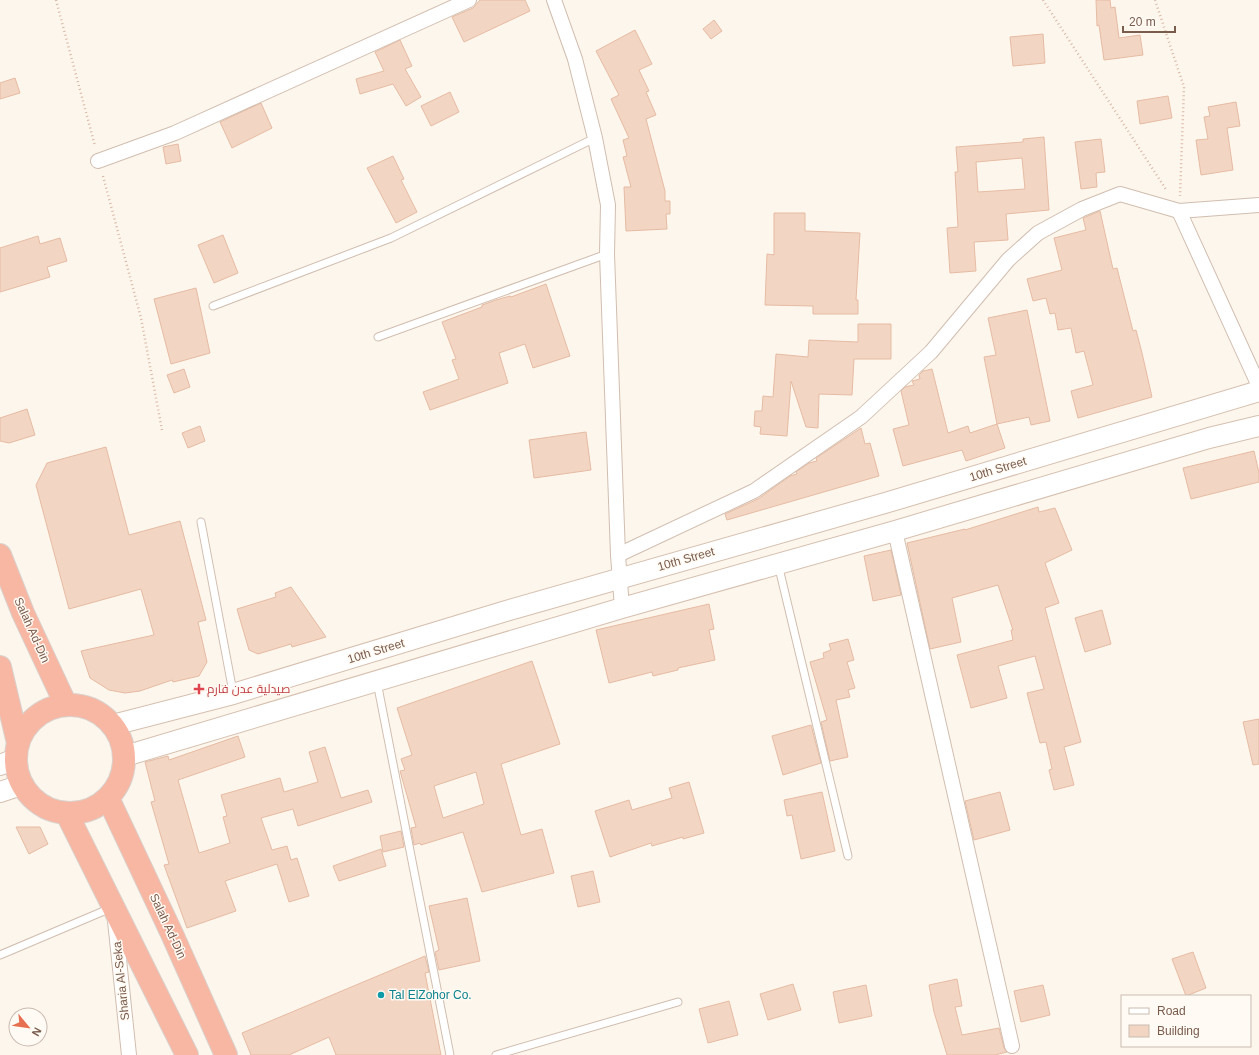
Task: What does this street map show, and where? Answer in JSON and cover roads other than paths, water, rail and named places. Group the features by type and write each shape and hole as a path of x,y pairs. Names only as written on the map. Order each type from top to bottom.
{"highway":[{"name":"Salah Ad-Din","path":"0,556 23,613 66,704"},
{"path":"0,667 11,756 22,785 33,800 49,810 67,814 85,812 102,804 115,791 123,775 125,756 121,740 113,725 100,713 84,706 66,704 49,709 36,717 25,729 11,756"},
{"name":"Salah Ad-Din","path":"108,798 172,934 226,1055"},
{"path":"67,814 187,1055"}],"main road":[{"name":"10th Street","path":"113,725 233,694 619,578 885,503 1259,391"},
{"path":"125,756 376,680 622,608 895,531 1209,438 1259,426"},
{"path":"0,792 22,785"}],"street":[{"path":"98,161 175,133 469,0"},
{"path":"554,0 575,59 595,138 608,205 607,254 618,555 622,608"},
{"path":"618,555 754,491 861,417 931,352 1008,260 1038,233 1082,209 1120,194 1179,211 1259,206"},
{"path":"1179,211 1259,386"},
{"path":"895,531 1012,1046"},
{"name":"Sharia Al-Seka","path":"114,907 129,1055"}],"lane":[{"path":"213,306 391,238 595,138"},
{"path":"378,337 607,254"},
{"path":"201,522 233,694"},
{"path":"778,564 848,856"},
{"path":"376,680 450,1055"},
{"path":"0,955 114,907"},
{"path":"496,1055 678,1002"}],"place":[{"name":"صيدلية عدن فارم","path":"199,689"},
{"name":"Tal ElZohor Co.","path":"381,995"}]}
